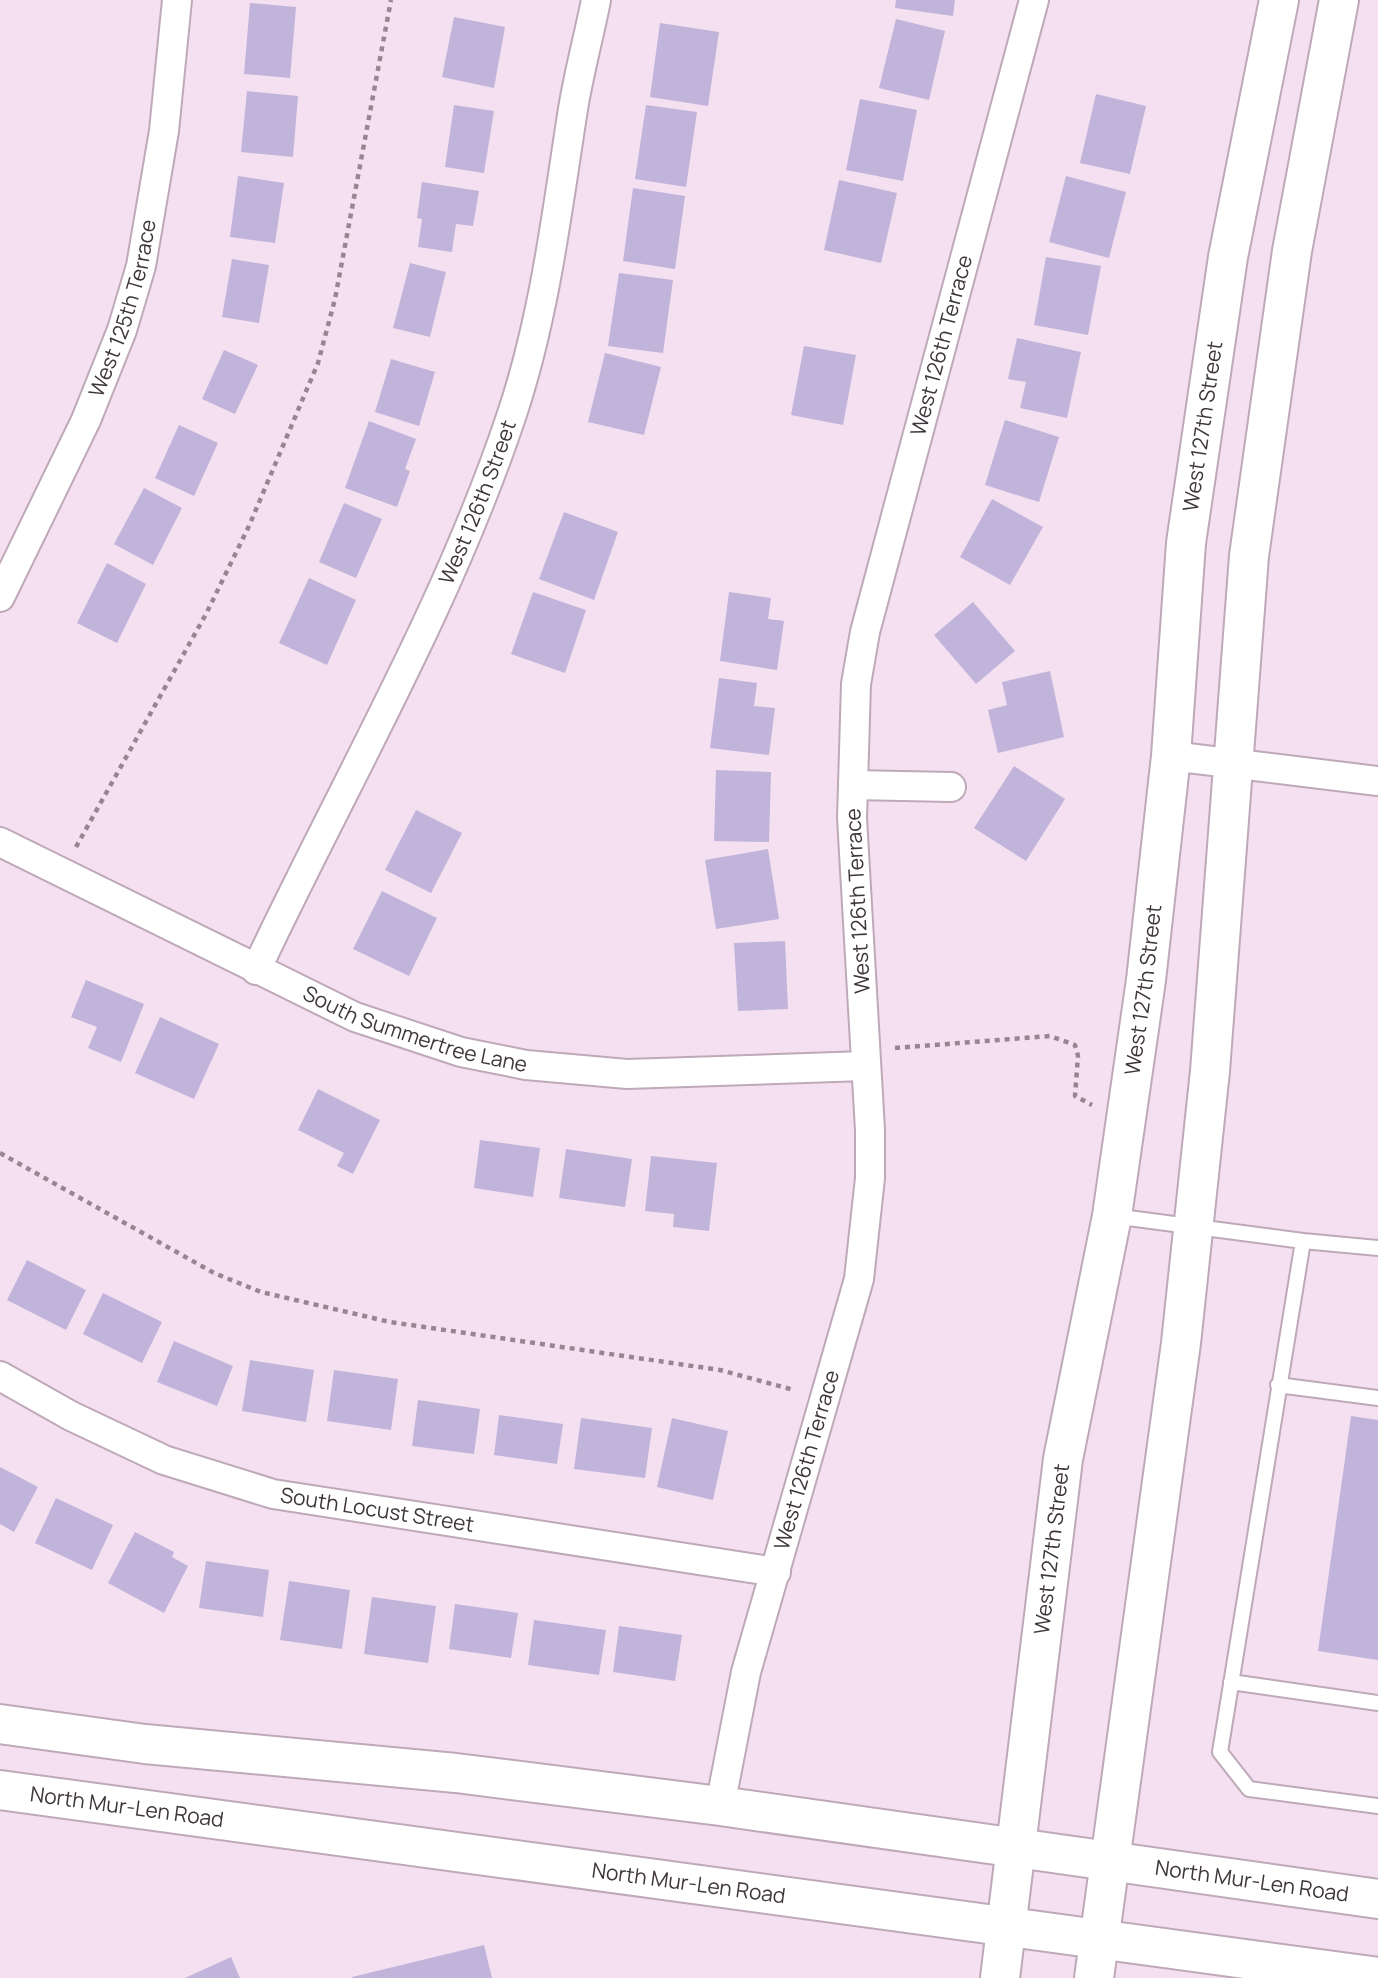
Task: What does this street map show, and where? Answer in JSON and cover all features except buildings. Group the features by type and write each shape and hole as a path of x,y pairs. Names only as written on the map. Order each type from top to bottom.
{"main road":[{"name":"West 127th Street","path":"1000,1978 1063,1459 1112,1216 1146,980 1171,756 1186,543 1228,257 1279,0"},
{"path":"1094,1978 1181,1343 1210,1071 1232,763 1253,528 1292,251 1339,0"},
{"name":"North Mur-Len Road","path":"0,1724 145,1744 456,1773 720,1806 1378,1899"},
{"name":"North Mur-Len Road","path":"0,1790 1378,1977"}],"street":[{"name":"West 125th Terrace","path":"0,597 86,421 122,330 141,267 164,131 177,0"},
{"name":"West 126th Street","path":"256,970 419,645 465,545 513,412 539,311 574,105 596,0"},
{"name":"West 126th Terrace","path":"720,1806 746,1672 859,1279 870,1178 852,818 856,684 876,583 1034,0"},
{"path":"1171,756 1378,781"},
{"path":"853,785 951,787"},
{"name":"South Summertree Lane","path":"0,842 355,1017 461,1052 526,1065 627,1074 865,1066"},
{"name":"South Locust Street","path":"0,1376 71,1416 164,1460 273,1494 776,1572"}],"lane":[{"path":"1112,1216 1378,1248"},
{"path":"1303,1241 1220,1752 1249,1789 1378,1806"},
{"path":"1278,1385 1378,1398"},
{"path":"1231,1682 1378,1703"}],"path":[{"path":"72,854 206,614 249,526 318,363 335,299 391,0"},
{"path":"865,1066 883,1049 1050,1036 1075,1045 1078,1056 1075,1096 1083,1102 1100,1107"},
{"path":"0,1153 214,1273 261,1292 390,1322 720,1370 796,1391"}]}
